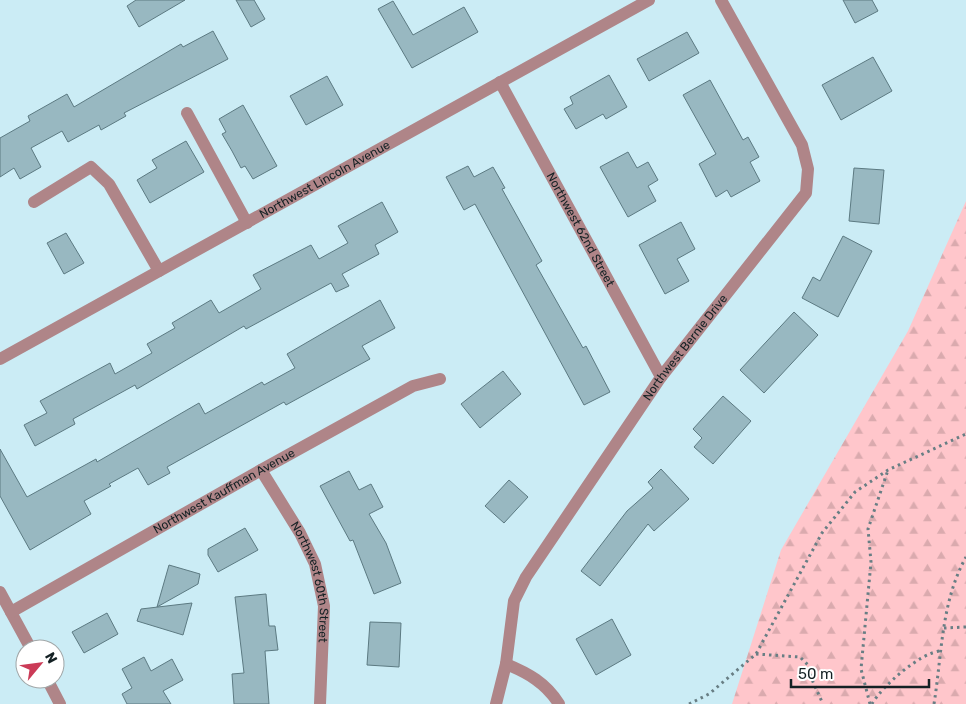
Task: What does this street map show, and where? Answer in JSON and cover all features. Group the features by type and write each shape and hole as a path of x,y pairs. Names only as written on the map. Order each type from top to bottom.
{"street":[{"name":"Northwest Lincoln Avenue","path":"0,359 649,0"},
{"name":"Northwest Bernie Drive","path":"496,704 506,664 514,601 526,577 661,377 806,193 808,169 802,145 721,0"},
{"name":"Northwest 62nd Street","path":"500,82 661,377"},
{"path":"187,113 247,223"},
{"path":"34,202 91,167 110,184 159,271"},
{"name":"Northwest Kauffman Avenue","path":"11,612 413,386 440,379"},
{"name":"Northwest 60th Street","path":"261,470 300,533 315,564 324,606 320,704"},
{"path":"0,592 26,639"},
{"path":"506,664 530,674 551,690 559,704"},
{"path":"52,689 60,704"}],"path":[{"path":"689,704 709,694 756,654 822,533 855,492 888,470 966,434"},
{"path":"871,704 861,669 870,562 868,528 888,470"},
{"path":"934,704 944,628 957,574 966,557"},
{"path":"944,628 966,627"},
{"path":"871,704 878,694 899,675 931,652 940,651"},
{"path":"756,654 800,657 809,666 813,682 823,704"}],"green space":[{"path":"966,201 966,704 732,704 781,550 908,331"}],"building":[{"path":"136,0 185,0 139,27 127,6"},
{"path":"236,0 254,0 265,19 251,27"},
{"path":"843,0 872,0 878,11 855,23"},
{"path":"393,1 413,35 464,7 478,32 412,68 378,9"},
{"path":"213,31 228,59 124,113 126,116 101,130 99,125 68,142 62,131 31,148 41,167 20,179 14,168 0,177 0,138 30,121 28,116 67,94 74,107 181,44 183,47"},
{"path":"687,32 699,53 649,81 637,59"},
{"path":"873,57 892,91 841,120 822,85"},
{"path":"609,75 627,107 606,119 603,114 576,129 564,109 573,104 570,97"},
{"path":"327,76 343,105 306,125 290,96"},
{"path":"710,80 743,140 748,137 759,157 750,162 760,181 731,197 727,190 716,197 699,164 716,154 683,95"},
{"path":"243,105 277,166 253,179 245,166 241,168 222,134 226,132 219,119"},
{"path":"186,141 204,172 150,203 137,180 157,168 152,160"},
{"path":"628,152 637,168 648,162 658,180 648,186 656,201 628,217 600,167"},
{"path":"468,166 474,177 493,167 505,188 502,189 542,261 536,265 583,348 586,346 610,392 584,405 475,204 464,210 446,177"},
{"path":"854,168 884,170 879,224 849,221"},
{"path":"382,202 398,232 375,245 379,254 342,274 349,286 336,292 331,283 246,329 244,326 137,389 135,385 73,419 75,424 35,446 24,425 47,413 40,401 110,363 115,374 152,353 147,344 175,328 172,323 211,300 219,313 261,289 253,275 311,245 319,259 348,243 338,226"},
{"path":"681,222 695,249 677,259 689,281 665,294 639,245"},
{"path":"66,233 84,263 64,274 47,243"},
{"path":"843,236 872,251 838,317 802,298 813,277 820,281"},
{"path":"380,300 395,328 362,346 370,359 286,405 284,402 167,467 170,473 148,485 138,468 109,484 111,486 84,501 91,514 30,550 0,496 0,449 27,497 96,459 97,462 199,403 205,414 262,382 264,385 295,368 287,354"},
{"path":"794,312 818,335 764,393 740,370"},
{"path":"503,371 521,394 480,428 461,404"},
{"path":"723,396 751,421 713,464 694,447 702,438 693,429"},
{"path":"661,469 689,499 654,531 648,524 600,586 581,571 627,511 653,488 648,482"},
{"path":"349,471 359,490 371,484 383,507 369,514 386,543 401,583 374,594 353,540 350,541 320,486"},
{"path":"509,480 528,497 504,523 485,506"},
{"path":"245,528 258,550 218,572 208,555 208,549"},
{"path":"169,565 200,574 198,584 157,607"},
{"path":"266,594 269,626 275,626 278,650 265,651 269,704 234,704 232,674 244,673 235,597"},
{"path":"192,603 183,635 137,621 141,609"},
{"path":"107,613 118,634 84,653 72,632"},
{"path":"612,619 631,655 596,675 576,639"},
{"path":"370,622 401,623 399,667 367,665"},
{"path":"144,657 151,671 172,659 183,680 163,691 171,704 127,704 122,694 132,688 122,669"}]}
